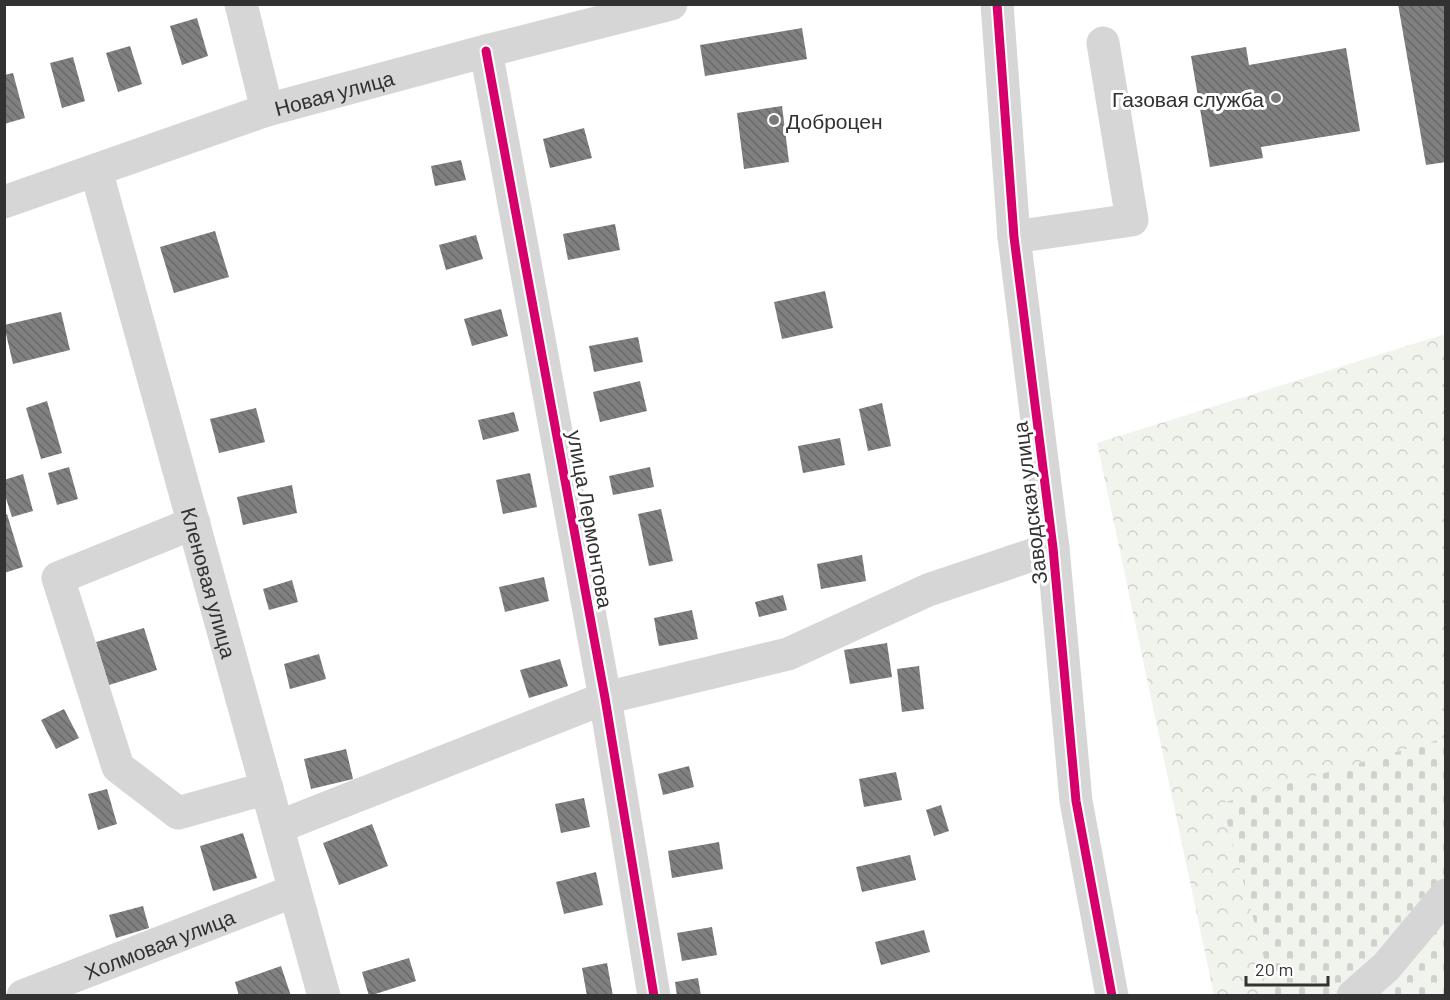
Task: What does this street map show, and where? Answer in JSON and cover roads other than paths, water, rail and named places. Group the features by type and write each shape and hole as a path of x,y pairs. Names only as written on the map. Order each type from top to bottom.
{"street":[{"path":"241,4 267,110"},
{"name":"Новая улица","path":"4,202 267,110 671,4"},
{"name":"Заводская улица","path":"997,4 1014,237 1053,548 1076,801 1113,996"},
{"path":"1014,237 1132,220 1103,43"},
{"name":"улица Лермонтова","path":"486,51 605,698 654,996"},
{"name":"Кленовая улица","path":"96,170 324,996"},
{"path":"194,523 58,578 118,768 178,813 267,788"},
{"path":"278,827 605,698 788,654 928,590 1053,548"},
{"name":"Холмовая улица","path":"23,996 294,891"},
{"path":"1353,996 1386,967 1446,895"}],"place":[{"name":"Газовая служба","path":"1276,98"},
{"name":"Доброцен","path":"774,120"}]}
